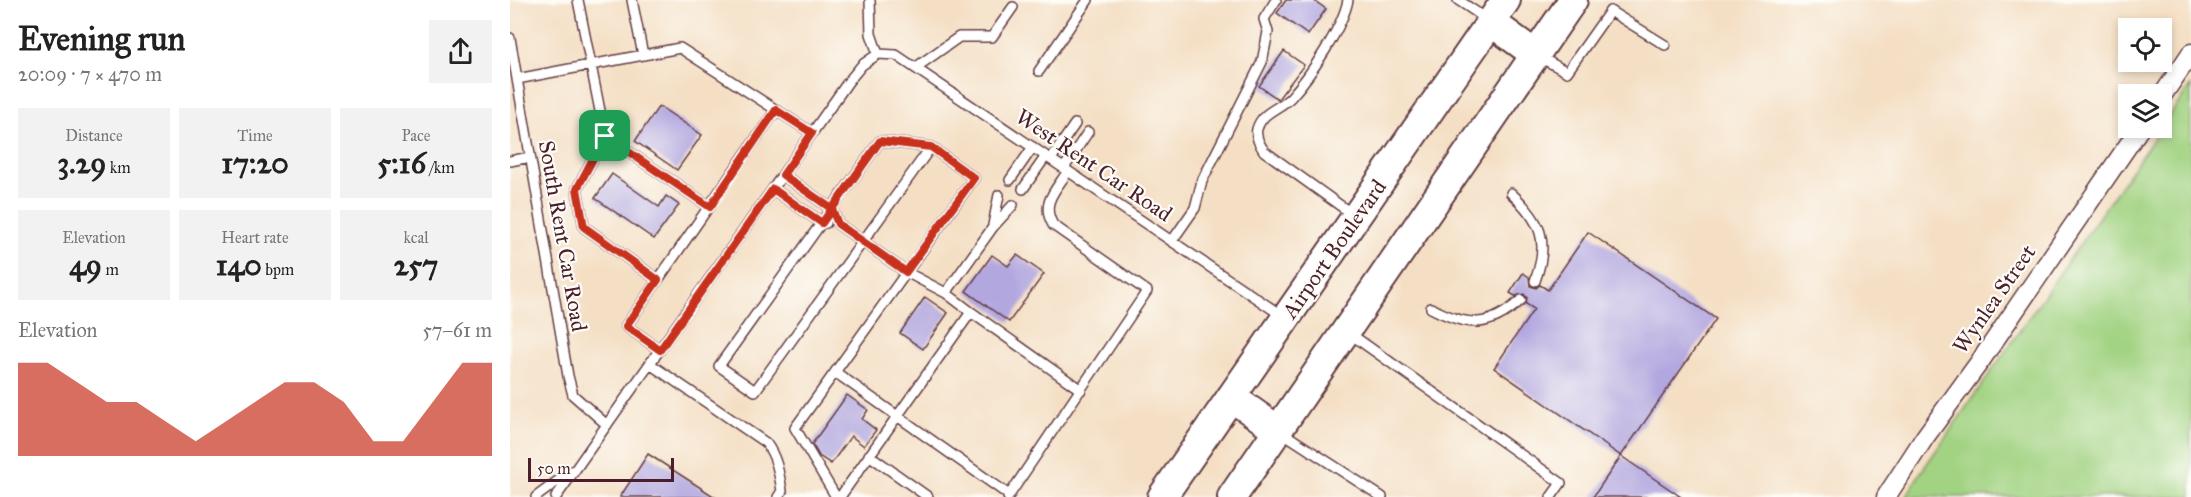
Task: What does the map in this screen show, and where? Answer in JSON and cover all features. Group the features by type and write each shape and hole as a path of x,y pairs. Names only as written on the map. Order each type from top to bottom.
{"main road":[{"path":"1232,497 1573,0"},
{"name":"Airport Boulevard","path":"1162,497 1498,11"},
{"path":"1498,11 1536,55"},
{"path":"1231,397 1278,430"}],"street":[{"path":"2170,84 2191,53"},
{"name":"Wynlea Street","path":"1887,497 1924,437 1982,360 2133,138"}],"lane":[{"path":"578,0 605,136 577,189 584,227 658,280"},
{"path":"632,0 643,55"},
{"path":"556,497 812,133 862,65 878,54 871,34 870,0"},
{"path":"1039,71 1088,0"},
{"path":"1172,241 1195,208 1202,181 1262,62 1268,32 1264,19 1276,0"},
{"path":"1348,0 1346,10 1314,65 1289,99 1269,111 1257,129 1258,142 1264,151 1357,217"},
{"path":"1458,0 1498,11"},
{"path":"915,68 959,37 992,37 1013,7"},
{"path":"1536,55 1567,72 1610,11 1665,45"},
{"name":"South Rent Car Road","path":"510,38 567,376 573,395 607,425"},
{"path":"517,79 680,48 812,133"},
{"name":"West Rent Car Road","path":"878,54 896,55 1286,318"},
{"path":"660,350 626,326 776,110"},
{"path":"1023,189 1075,124"},
{"path":"835,372 1008,496 1147,291 1053,225 1047,215 1046,204 1088,132"},
{"path":"605,136 710,207"},
{"path":"836,497 795,428 974,178 931,147 880,141 719,366 755,391 931,147"},
{"path":"1010,180 1033,147"},
{"path":"510,160 530,157"},
{"path":"783,175 832,209 838,224"},
{"path":"773,189 822,223 838,224 906,272 946,294 1081,390"},
{"path":"1511,193 1533,215 1542,241 1541,264 1534,281"},
{"path":"993,227 999,195"},
{"path":"946,294 993,227 1013,205"},
{"path":"1431,308 1453,319 1471,323 1491,321 1508,312 1521,300"},
{"path":"840,497 971,312"},
{"path":"1345,330 1561,483 1551,497"},
{"path":"650,364 766,443 776,456 782,491 778,497"},
{"path":"1278,430 1382,497"},
{"path":"869,455 928,497"},
{"path":"536,497 578,466"}],"green space":[{"path":"2191,85 2191,497 1906,497 1919,475 2154,138 2172,138 2172,112"}],"building":[{"path":"1286,0 1313,0 1326,9 1308,35 1277,13"},
{"path":"1284,51 1304,65 1278,99 1259,86"},
{"path":"659,106 702,135 677,170 635,141"},
{"path":"612,174 659,207 666,196 679,205 654,239 595,198"},
{"path":"1588,232 1716,319 1621,456 1494,368 1534,309 1526,304 1527,298 1524,294 1515,296 1510,293 1523,273 1529,277 1530,286 1536,288 1540,285 1548,290"},
{"path":"992,255 1008,266 1017,255 1044,274 1009,322 966,291"},
{"path":"925,297 948,313 923,349 900,333"},
{"path":"847,395 868,410 862,419 876,430 864,446 851,436 831,464 819,456 812,444"},
{"path":"648,454 715,497 620,497"},
{"path":"1621,456 1681,497 1593,497"}],"route":[{"path":"605,136 577,189 584,227 658,280 626,326 660,350 773,189 822,223 832,209 880,141 931,147 974,178 906,272 838,224 832,209 783,175 812,133 776,110 710,207 605,136"}]}
